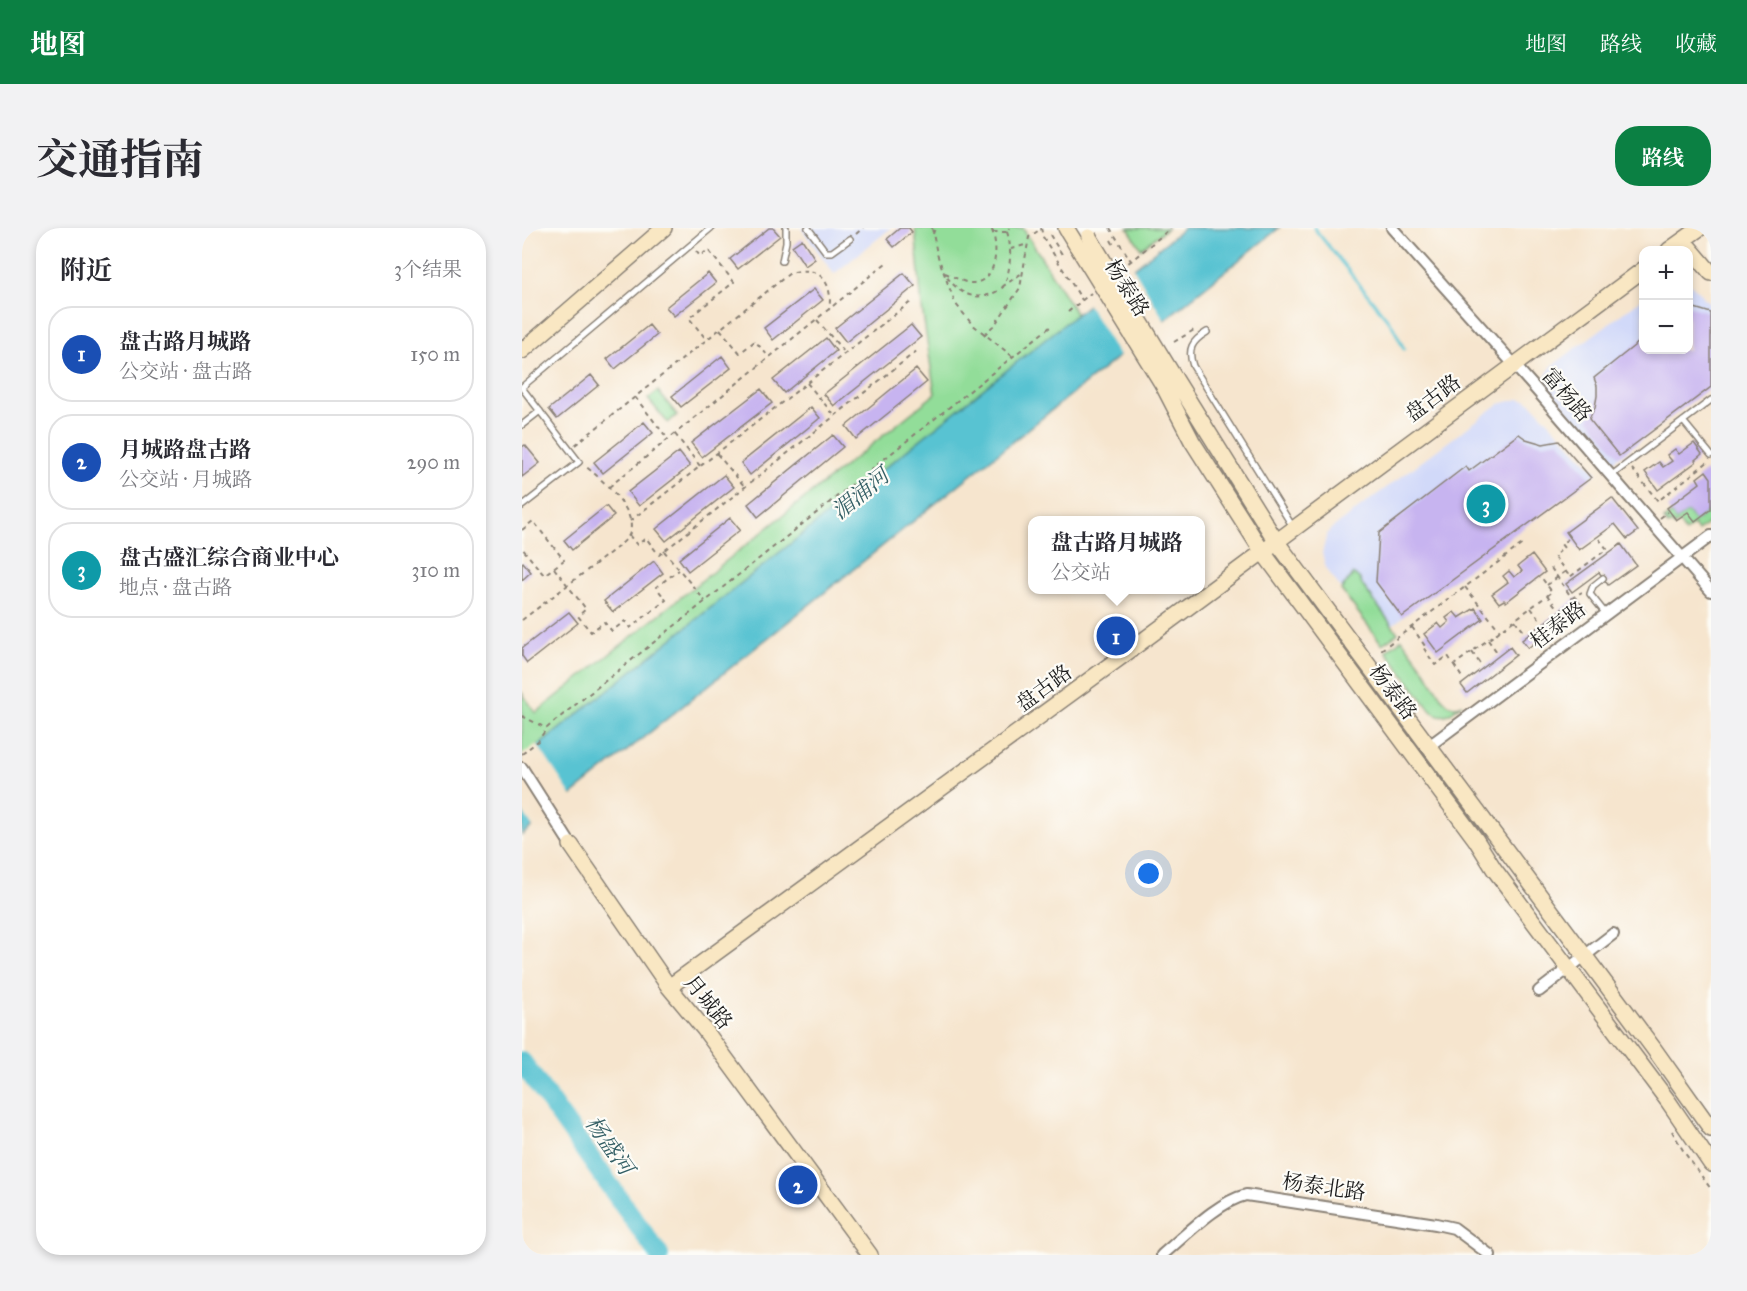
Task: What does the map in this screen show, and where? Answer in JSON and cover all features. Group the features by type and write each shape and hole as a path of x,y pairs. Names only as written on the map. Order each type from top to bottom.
{"main road":[{"path":"522,351 664,228"},
{"name":"杨泰路","path":"1066,228 1083,237 1168,381 1276,541 1430,746 1711,1129"},
{"path":"1675,246 1700,228"},
{"path":"1683,240 1711,273"},
{"name":"盘古路","path":"1205,594 1639,273"},
{"name":"杨泰路","path":"1168,381 1192,441 1262,551 1476,840 1494,869 1668,1101 1711,1164"},
{"name":"盘古路","path":"669,987 1205,594"},
{"name":"月城路","path":"571,845 669,987 704,1029 870,1255"}],"street":[{"name":"富杨路","path":"1392,228 1514,364 1711,591"},
{"name":"桂泰路","path":"1430,746 1711,536"},
{"name":"月城路","path":"522,768 571,845"},
{"path":"1539,991 1613,934"},
{"name":"杨泰北路","path":"1162,1255 1221,1207 1246,1195 1454,1228 1490,1255"}],"lane":[{"path":"522,506 579,462 522,387 711,228"},
{"path":"782,261 786,228"},
{"path":"808,228 826,252 832,252 850,240"},
{"path":"1206,332 1195,339 1190,346 1192,366 1293,528"},
{"path":"1611,475 1711,400"},
{"path":"522,425 540,411"},
{"path":"1683,421 1711,457"},
{"path":"1603,578 1593,586 1590,594 1606,614"}],"path":[{"path":"934,228 933,237 955,303 972,324 1012,356"},
{"path":"1002,287 1009,266 1011,249 1007,228"},
{"path":"1110,228 1131,261 1170,228"},
{"path":"984,335 1012,302 1020,288 1029,237 1041,229 1043,237 1082,300"},
{"path":"945,273 966,282 985,279 994,264 995,245 992,230 1008,232"},
{"path":"1050,235 1063,256"},
{"name":"杨泰路","path":"1110,240 1116,247"},
{"path":"690,244 700,256 708,250 734,282 689,318 707,340"},
{"path":"1011,249 1028,244"},
{"path":"609,487 886,262"},
{"path":"570,449 790,273 799,270 811,271 822,278 829,285 831,300 829,310"},
{"path":"945,273 955,288 974,297 994,293 1022,272"},
{"path":"630,521 912,301"},
{"path":"817,320 845,353"},
{"path":"522,754 538,741 547,728 1050,327"},
{"path":"720,329 740,353 755,341 770,358"},
{"path":"1174,342 1194,330"},
{"path":"629,535 637,544 646,538 659,555 918,350"},
{"path":"807,383 834,416"},
{"path":"635,397 668,439"},
{"path":"675,434 700,466"},
{"path":"717,454 745,487"},
{"path":"1627,463 1658,501 1711,457"},
{"path":"522,621 619,546 629,535 630,521 624,506 609,487 579,462"},
{"path":"1659,518 1668,512"},
{"path":"522,548 544,575 564,560 533,521 523,528"},
{"path":"1568,539 1561,544 1564,548 1554,556 1570,577 1607,549 1599,539"},
{"path":"1381,650 1525,542"},
{"path":"664,551 705,602"},
{"path":"554,568 586,609 578,616 591,632 604,622 612,631 625,621 630,628 666,600 656,587 679,570"},
{"path":"1551,568 1572,598 1574,596"},
{"path":"1547,585 1566,571"},
{"path":"1454,665 1552,592 1541,577"},
{"path":"1465,587 1500,631"},
{"path":"1548,595 1557,608"},
{"path":"1531,608 1541,621"},
{"path":"1515,620 1525,633"},
{"path":"1412,627 1435,665 1448,656 1463,679"},
{"path":"1488,640 1497,652"},
{"path":"1472,652 1481,664"},
{"path":"522,716 547,728"}],"shaded area":[{"path":"801,228 891,228 834,274"},
{"path":"1693,286 1711,305 1711,387 1610,464 1547,391 1543,381 1552,366 1639,301 1639,354 1693,354"},
{"path":"1518,399 1527,400 1532,404 1597,473 1376,637 1326,568 1322,553 1327,534 1499,404"}],"green space":[{"path":"915,228 1023,228 1077,315 522,759 522,693 536,713 935,394 922,308"},
{"path":"1128,228 1167,228 1141,249"},
{"path":"658,391 677,415 668,423 648,399"},
{"path":"1711,509 1711,521 1698,531 1694,525 1685,532 1679,523 1674,526 1672,523 1668,525 1664,520 1671,514 1676,520 1688,512 1695,521"},
{"path":"1353,574 1359,578 1398,633 1382,644 1341,590"},
{"path":"1402,639 1442,698 1455,707 1462,704 1451,713 1444,716 1431,711 1386,651"}],"water":[{"name":"湄浦河","path":"1184,228 1279,228 522,835 522,759"}],"pier":[{"path":"1132,266 1166,323 1145,340 1111,283"},
{"path":"1108,285 1143,342 1121,359 1087,303"},
{"path":"537,744 573,798 534,829 522,811 522,755"}],"building":[{"path":"769,228 773,228 780,236 738,269 730,259"},
{"path":"900,228 909,228 912,232 894,247 887,239"},
{"path":"802,239 815,259 805,266 792,246"},
{"path":"708,273 716,283 674,316 666,307"},
{"path":"904,273 915,286 846,342 835,328"},
{"path":"814,289 823,300 773,340 764,328"},
{"path":"1693,308 1711,313 1711,387 1619,456 1589,419 1597,396 1594,378 1639,342 1639,354 1693,354"},
{"path":"649,325 657,335 615,369 607,359"},
{"path":"911,325 921,337 834,406 824,394"},
{"path":"826,338 836,351 784,393 773,380"},
{"path":"722,356 731,368 681,407 672,396"},
{"path":"916,369 927,382 856,439 846,426"},
{"path":"591,375 599,385 557,419 549,409"},
{"path":"761,389 772,403 702,457 691,443"},
{"path":"811,407 820,418 750,475 741,463"},
{"path":"644,422 653,433 603,473 594,462"},
{"path":"1519,434 1526,439 1543,444 1559,441 1591,478 1402,617 1376,582 1379,533 1466,466 1469,471"},
{"path":"833,435 843,447 758,517 748,504"},
{"path":"1694,443 1702,454 1695,460 1696,462 1658,490 1645,472 1659,462 1663,467 1672,461 1667,455 1675,449 1679,454"},
{"path":"525,445 540,463 522,477 522,447"},
{"path":"679,452 690,466 639,506 628,492"},
{"path":"1706,471 1711,478 1711,509 1695,521 1688,512 1676,520 1667,508 1700,483 1697,478"},
{"path":"724,475 734,487 666,541 656,529"},
{"path":"1612,498 1638,531 1627,539 1615,524 1579,550 1566,532"},
{"path":"606,506 614,516 572,550 564,540"},
{"path":"730,518 740,530 688,571 679,559"},
{"path":"1621,544 1636,565 1608,585 1599,572 1572,592 1566,584"},
{"path":"1532,555 1545,572 1506,602 1504,600 1499,603 1492,594 1508,582 1503,576 1509,571 1514,577 1522,571 1518,566"},
{"path":"654,561 663,573 613,612 604,601"},
{"path":"522,563 531,572 522,580"},
{"path":"1576,598 1587,612 1581,617 1576,611 1528,648 1522,640"},
{"path":"1475,608 1483,619 1438,653 1424,634 1438,623 1442,628 1449,622 1446,618 1454,612 1459,618"},
{"path":"569,612 578,623 527,663 522,656 522,648"},
{"path":"1510,647 1516,655 1467,693 1461,685"}],"waterway":[{"path":"1314,228 1392,325 1404,349"},
{"name":"杨盛河","path":"522,1062 659,1255"}],"place":[{"name":"盘古盛汇综合商业中心","path":"1486,504"},
{"name":"盘古路月城路","path":"1116,636"},
{"name":"月城路盘古路","path":"798,1185"}]}
